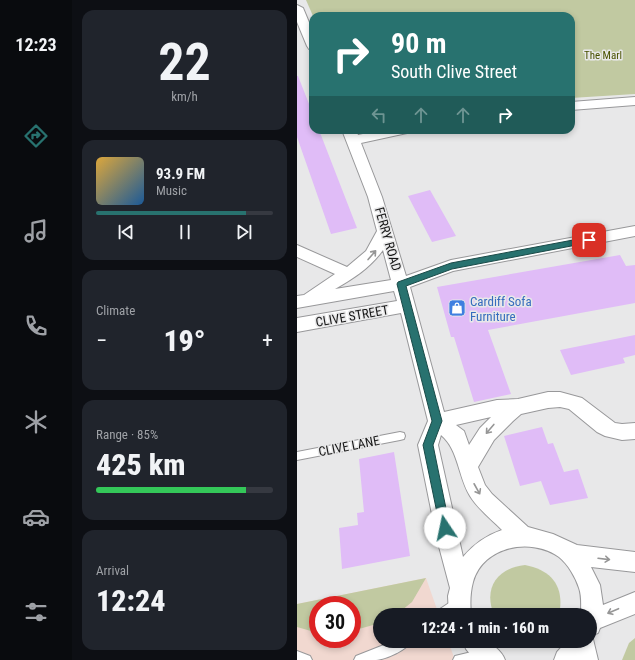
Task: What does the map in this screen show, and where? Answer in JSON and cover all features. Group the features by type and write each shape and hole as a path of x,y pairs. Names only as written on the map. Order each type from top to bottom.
{"street":[{"path":"297,8 309,36"},
{"path":"575,106 635,101"},
{"path":"351,135 361,134"},
{"name":"FERRY ROAD","path":"351,135 375,197 401,284 437,421"},
{"name":"CLIVE STREET","path":"301,301 349,274 370,258 377,250 385,231"},
{"name":"CLIVE STREET","path":"301,301 401,284 451,266 635,231"},
{"path":"297,251 349,274"},
{"name":"CLIVE STREET","path":"297,325 407,306"},
{"path":"437,421 498,408 515,408 555,400 566,400 583,408 601,426 610,430 624,433 635,431"},
{"path":"468,468 486,434 494,424 515,408"},
{"path":"437,421 457,437 477,490 485,500 523,536"},
{"path":"437,421 428,445 460,601"},
{"path":"460,601 468,567 482,550 501,539 523,536 536,537 557,545 572,555 590,586 589,608"},
{"path":"572,555 635,562"},
{"path":"597,631 635,603"},
{"path":"565,660 577,648"}],"lane":[{"name":"CLIVE LANE","path":"297,456 400,436"},
{"path":"450,608 460,601"},
{"path":"360,660 393,648"},
{"path":"459,660 485,652"},
{"path":"297,657 306,660"}],"shaded area":[{"path":"426,578 437,608 373,608 373,648 451,648 455,660 297,660 297,604 309,602 309,648 361,648 361,596 337,596"}],"green space":[{"name":"The Marl","path":"306,0 635,0 635,94 575,98 575,12 311,12"},
{"path":"525,565 534,567 543,571 549,576 558,588 560,596 560,608 492,608 490,596 495,581 507,570"},
{"path":"426,578 412,602 405,608 373,608 373,625 361,628 361,596 337,596"},
{"path":"309,602 309,630 297,627 297,604"},
{"path":"635,638 635,660 622,660 629,643"}],"building":[{"path":"298,76 309,104 309,134 321,134 357,228 331,234 297,137"},
{"path":"430,190 456,236 432,242 408,196"},
{"path":"620,255 626,266 635,265 635,303 488,330 511,394 474,402 454,337 451,337 437,287"},
{"path":"635,335 635,355 623,358 625,363 571,375 560,350"},
{"path":"542,427 548,444 553,443 564,472 578,469 588,498 550,505 541,481 520,486 504,436"},
{"path":"394,452 410,556 342,569 339,528 358,525 357,513 364,512 359,459"}],"place":[{"name":"Cardiff Sofa Furniture","path":"457,308"}],"route":[{"path":"445,528 428,445 437,421 401,284 433,271 451,266 589,240"}]}
